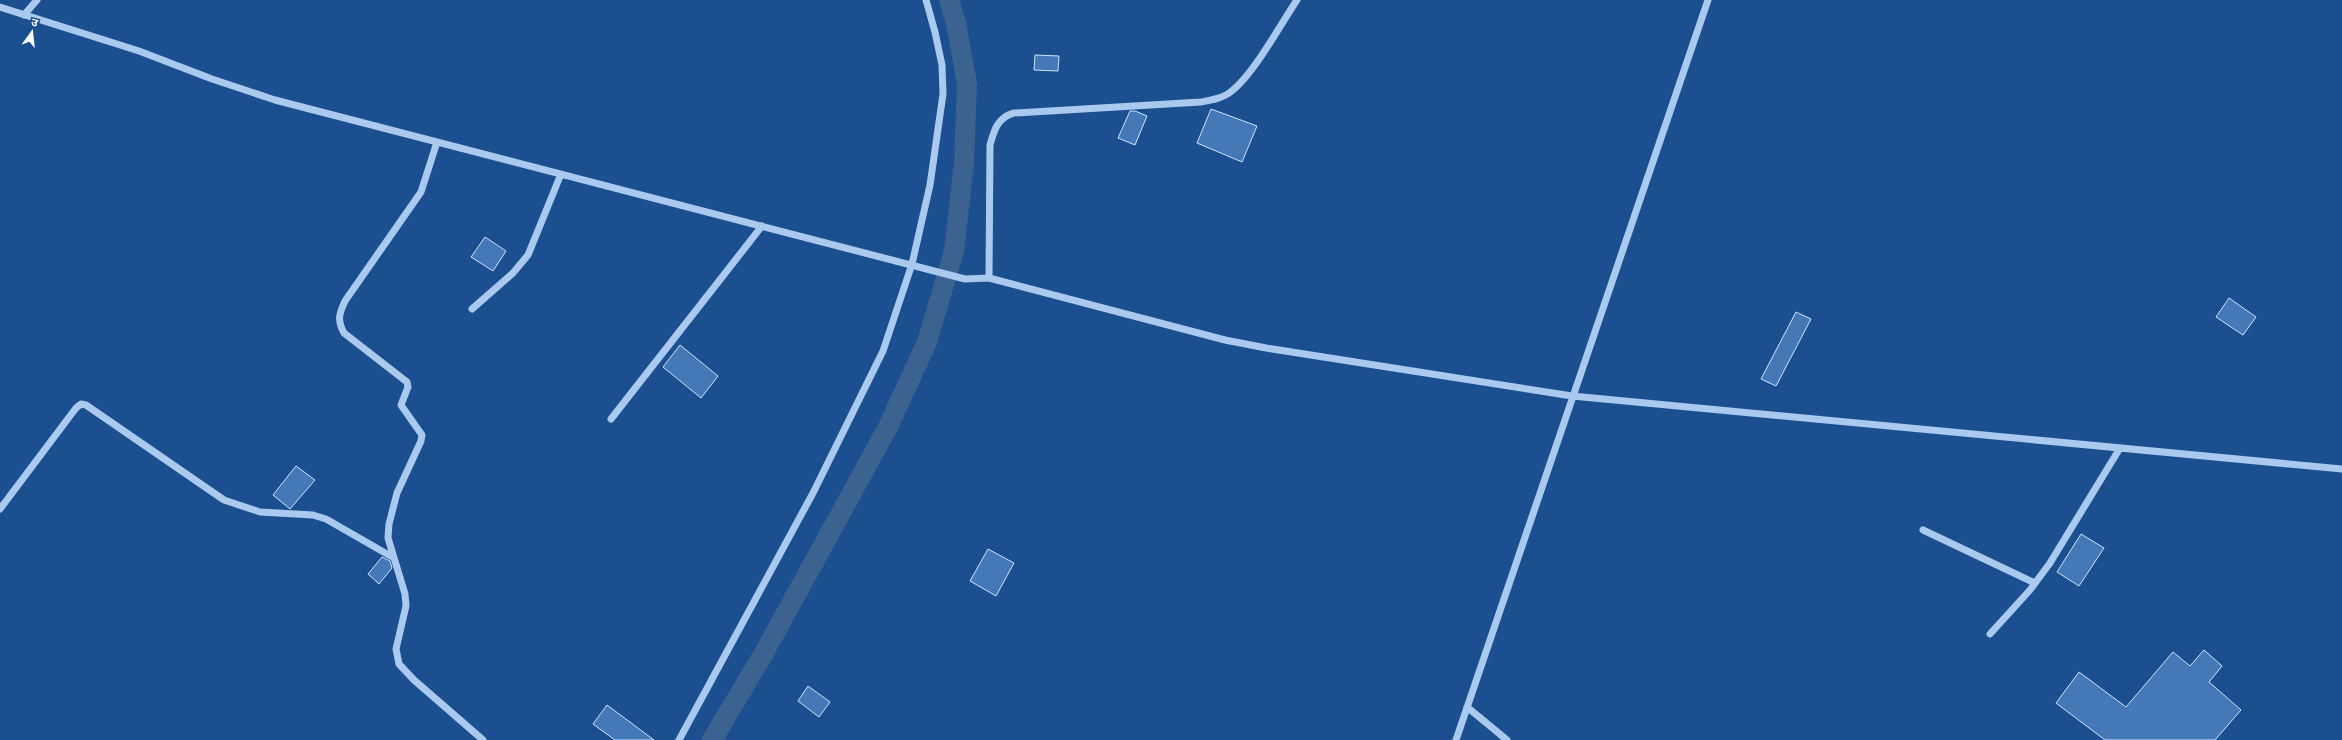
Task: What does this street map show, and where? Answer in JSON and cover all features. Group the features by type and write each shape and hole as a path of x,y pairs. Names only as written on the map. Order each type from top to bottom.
{"street":[{"path":"24,15 37,0"},
{"path":"679,740 813,493 883,351 912,264 930,185 943,94 942,65 936,32 926,0"},
{"path":"988,278 990,145 994,130 1004,116 1014,113 1201,102 1217,99 1232,91 1245,77 1297,0"},
{"path":"1456,740 1708,0"},
{"path":"0,7 139,51 253,93 437,142 912,264 935,272 965,279 988,278 1225,340 1266,348 1572,396 2342,469"},
{"path":"437,142 421,192 346,301 339,314 339,324 344,333 407,382 408,387 401,405 422,435 421,441 397,493 389,524 388,538 405,594 406,606 396,649 399,664 414,680 483,740"},
{"path":"472,309 513,274 528,255 561,174"},
{"path":"611,419 762,226"},
{"path":"0,509 76,408 81,404 86,405 224,500 260,512 313,515 326,520 394,558"},
{"path":"1990,634 2035,583 2068,536 2120,448"},
{"path":"1923,530 2035,583"},
{"path":"1467,707 1507,740"}],"building":[{"path":"1035,55 1059,56 1058,71 1034,70"},
{"path":"1211,109 1257,126 1242,162 1197,143"},
{"path":"1130,111 1135,111 1147,116 1135,145 1118,138"},
{"path":"485,237 506,251 493,271 471,257"},
{"path":"2229,298 2256,317 2243,335 2216,317"},
{"path":"1796,312 1811,319 1776,386 1761,379"},
{"path":"680,345 718,376 701,398 663,367"},
{"path":"296,466 315,480 290,509 273,495"},
{"path":"2081,534 2104,548 2079,586 2057,572"},
{"path":"988,549 1014,563 996,596 970,581"},
{"path":"382,557 390,561 392,568 379,584 368,574"},
{"path":"2204,650 2222,666 2209,682 2241,710 2215,740 2105,740 2056,703 2079,672 2126,707 2173,652 2190,666"},
{"path":"808,686 830,702 819,717 798,701"},
{"path":"607,705 654,740 615,740 593,724"}],"waterway":[{"path":"712,740 764,653 888,427 927,342 954,251 964,163 967,84 956,23 949,0"}]}
